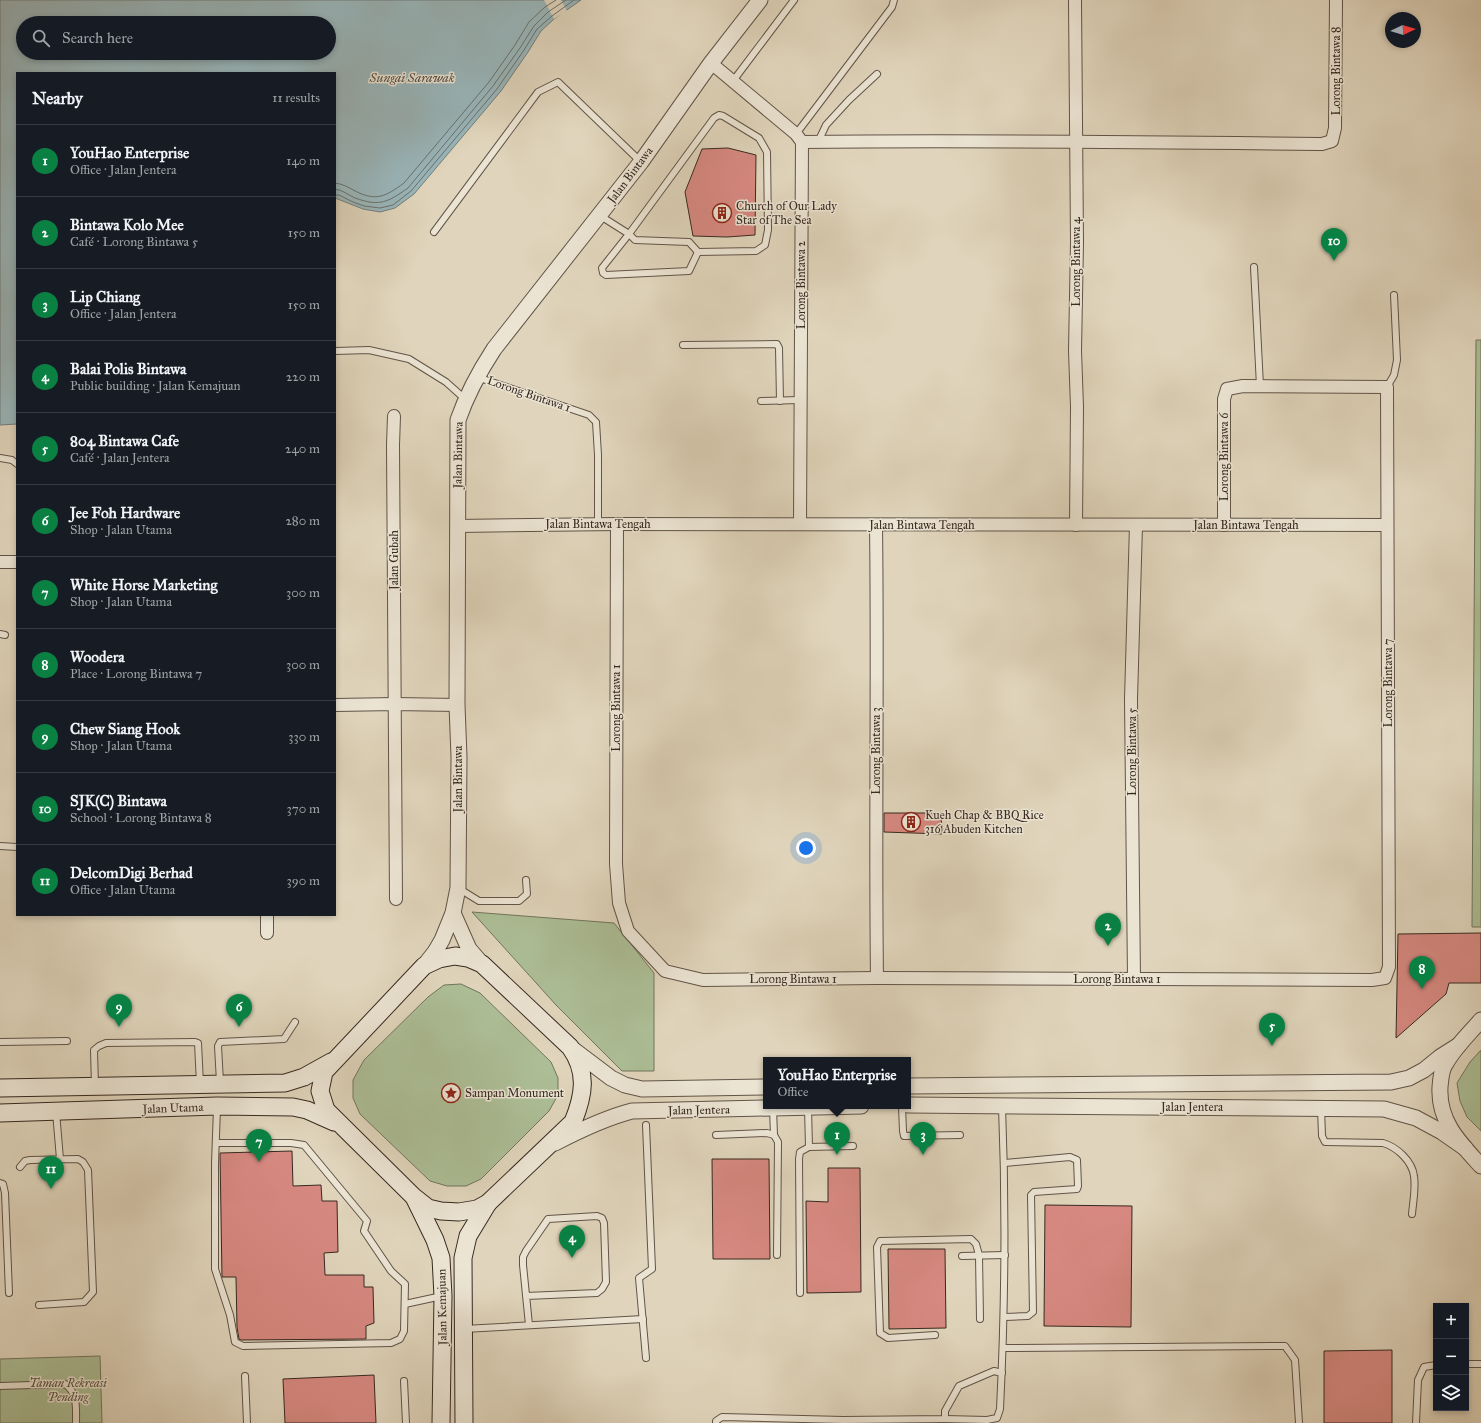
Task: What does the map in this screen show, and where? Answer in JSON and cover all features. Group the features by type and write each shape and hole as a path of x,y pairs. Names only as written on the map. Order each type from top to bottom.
{"main road":[{"path":"455,956 468,958 482,964 570,1047 578,1057 583,1089 580,1105 573,1122 488,1203 477,1209 459,1212 441,1211 428,1208 414,1197 326,1110 320,1092 324,1072 424,966 439,959 455,956"},
{"name":"Jalan Utama","path":"0,1088 284,1082 304,1077 338,1057"},
{"name":"Jalan Utama","path":"0,1113 217,1106 293,1107 307,1110 342,1125"},
{"name":"Jalan Kemajuan","path":"414,1197 435,1240 441,1258 444,1296 441,1423"},
{"name":"Jalan Kemajuan","path":"464,1423 463,1258 468,1236 488,1203"}],"street":[{"name":"Jalan Bintawa","path":"424,966 442,940 453,913 458,888 458,420 465,399 476,376 494,349 641,162 711,63 760,0"},
{"name":"Lorong Bintawa 4","path":"1075,0 1075,351 1077,407 1076,525"},
{"name":"Lorong Bintawa 8","path":"1076,141 1322,144 1332,141 1335,128 1336,0"},
{"path":"711,63 799,138 818,142 940,140 1076,141"},
{"name":"Lorong Bintawa 2","path":"799,138 800,524"},
{"name":"Lorong Bintawa 6","path":"1224,525 1224,399 1227,389 1243,386 1260,386"},
{"path":"1260,386 1387,386"},
{"name":"Lorong Bintawa 7","path":"1386,978 1389,966 1387,386"},
{"name":"Jalan Gubah","path":"394,416 396,899"},
{"name":"Jalan Bintawa Tengah","path":"458,526 598,524 1387,525"},
{"name":"Lorong Bintawa 1","path":"617,524 616,864 619,903 628,930 665,971 703,980 877,978 1372,980 1386,978"},
{"name":"Lorong Bintawa 3","path":"876,525 877,978"},
{"name":"Lorong Bintawa 5","path":"1134,979 1131,700 1136,525"},
{"path":"0,562 16,562"},
{"path":"336,705 457,704"},
{"path":"453,913 469,949 482,964"},
{"path":"267,916 267,933"},
{"path":"1481,1020 1445,1064 1441,1076 1439,1099 1447,1124 1481,1166"},
{"name":"Jalan Jentera","path":"911,1086 1391,1082 1408,1078 1424,1070 1440,1057 1459,1045"},
{"name":"Jalan Jentera","path":"570,1047 611,1078 625,1085 642,1088 763,1088"},
{"name":"Jalan Jentera","path":"911,1105 1384,1109 1416,1118 1442,1132 1465,1148"},
{"name":"Jalan Jentera","path":"545,1149 575,1133 615,1116 632,1111 763,1108"}],"lane":[{"path":"733,81 794,0"},
{"path":"799,138 892,7 894,0"},
{"path":"818,142 826,125 849,100 878,74"},
{"path":"434,232 538,92 547,86 558,82 641,162"},
{"path":"599,215 629,234 635,240 689,242 698,252 756,251 765,245 768,230 767,152 759,138 723,116 719,115 714,118 629,234 602,268 603,273 606,275 689,271 698,252"},
{"path":"1254,267 1260,386"},
{"path":"1387,386 1394,375 1397,360 1394,295"},
{"path":"683,345 777,344 779,348 780,401"},
{"path":"336,351 369,350 409,359 446,382 465,399"},
{"name":"Lorong Bintawa 1","path":"476,376 589,415 596,422 598,455 598,524"},
{"path":"761,401 800,400"},
{"path":"0,458 12,460 16,463"},
{"path":"0,846 16,847"},
{"path":"458,888 479,901 519,902 527,894 526,880"},
{"path":"220,1084 218,1046 220,1042 284,1039 295,1022"},
{"path":"0,1042 67,1041"},
{"path":"95,1086 94,1050 106,1043 198,1043 200,1084"},
{"path":"216,1142 291,1142 304,1145 367,1221 364,1231 391,1271 404,1284 404,1331 400,1339 391,1343 243,1346 235,1342 230,1315 215,1269 216,1142 217,1106"},
{"path":"716,1423 722,1417 843,1421 987,1420 997,1418 1000,1409 1005,1317 1005,1163 1002,1106"},
{"path":"1321,1108 1322,1136 1325,1142 1383,1143 1391,1145 1407,1159 1414,1175 1412,1214"},
{"path":"773,1109 774,1135 778,1142 777,1255"},
{"path":"808,1109 809,1146"},
{"path":"902,1109 904,1136 960,1136"},
{"path":"56,1112 60,1159"},
{"path":"646,1125 652,1269 639,1278 646,1358"},
{"path":"716,1135 774,1135"},
{"path":"800,1293 800,1152 809,1146 853,1146"},
{"path":"1005,1163 1070,1157 1077,1160 1078,1186 1077,1189 1034,1192 1031,1195 1033,1312 1028,1316 1005,1317"},
{"path":"20,1167 25,1161 78,1159 83,1162 88,1170 93,1292 84,1302 39,1305"},
{"path":"0,1183 3,1184 5,1194 9,1293"},
{"path":"526,1296 597,1293 602,1289 606,1282 604,1223 602,1218 597,1216 548,1219 545,1223 523,1257 526,1296 529,1325"},
{"path":"935,1335 888,1338 880,1333 877,1247 880,1242 971,1239 976,1244 979,1255 980,1319"},
{"path":"962,1256 1005,1255"},
{"path":"405,1304 444,1296"},
{"path":"463,1329 642,1319"},
{"path":"1003,1348 1285,1346 1295,1360 1299,1423"},
{"path":"1469,1364 1481,1364"},
{"path":"1416,1423 1418,1380 1424,1367 1433,1366"},
{"path":"945,1420 945,1411 959,1386 994,1371 1002,1373"},
{"path":"245,1376 247,1423"},
{"path":"404,1381 406,1423"},
{"path":"0,1386 65,1384 71,1388 75,1394 76,1423"}],"green space":[{"path":"1476,340 1481,340 1481,927 1472,927"},
{"path":"472,912 614,923 654,973 654,1071 622,1071 556,1005"},
{"path":"461,984 480,993 551,1062 558,1078 558,1095 549,1111 481,1179 466,1186 447,1186 430,1181 360,1114 353,1098 353,1080 364,1060 428,997 444,985"},
{"path":"1481,1050 1481,1131 1467,1117 1460,1101 1457,1083 1470,1062"},
{"name":"Taman Rekreasi Pending","path":"100,1356 102,1423 0,1423 0,1359"}],"water":[{"name":"Sungai Sarawak","path":"0,0 581,0 554,19 541,31 501,91 414,194 395,208 380,212 363,209 336,198 336,72 16,72 16,424 0,425"}],"pier":[{"path":"544,0 561,0 567,11 554,19"}],"building":[{"name":"Church of Our Lady Star of The Sea","path":"728,148 756,155 755,235 727,237 693,236 685,192 702,149"},
{"name":"Kueh Chap & BBQ Rice 316 Abuden Kitchen","path":"884,813 941,813 942,834 884,832"},
{"path":"1481,933 1481,983 1449,983 1446,994 1396,1038 1398,934"},
{"path":"292,1151 293,1186 321,1185 322,1201 337,1201 338,1252 324,1253 325,1275 364,1275 364,1287 373,1287 374,1323 366,1326 366,1339 239,1339 237,1327 236,1277 222,1277 220,1153"},
{"path":"712,1159 769,1159 770,1259 713,1259"},
{"path":"828,1168 860,1168 861,1292 807,1293 806,1201 828,1202"},
{"path":"1045,1205 1132,1206 1131,1327 1044,1326"},
{"path":"888,1249 945,1249 946,1328 889,1329"},
{"path":"1392,1350 1392,1423 1324,1423 1324,1351"},
{"path":"374,1375 376,1423 285,1423 283,1379"}],"place":[{"name":"Church of Our Lady Star of The Sea","path":"722,213"},
{"name":"SJK(C) Bintawa","path":"1334,261"},
{"name":"Kueh Chap & BBQ Rice 316 Abuden Kitchen","path":"911,822"},
{"name":"Bintawa Kolo Mee","path":"1108,946"},
{"name":"Woodera","path":"1422,989"},
{"name":"Chew Siang Hook","path":"119,1027"},
{"name":"Jee Foh Hardware","path":"239,1027"},
{"name":"804 Bintawa Cafe","path":"1272,1046"},
{"name":"Sampan Monument","path":"451,1093"},
{"name":"YouHao Enterprise","path":"837,1155"},
{"name":"Lip Chiang","path":"923,1155"},
{"name":"White Horse Marketing","path":"259,1162"},
{"name":"DelcomDigi Berhad","path":"51,1189"},
{"name":"Balai Polis Bintawa","path":"572,1258"}]}
